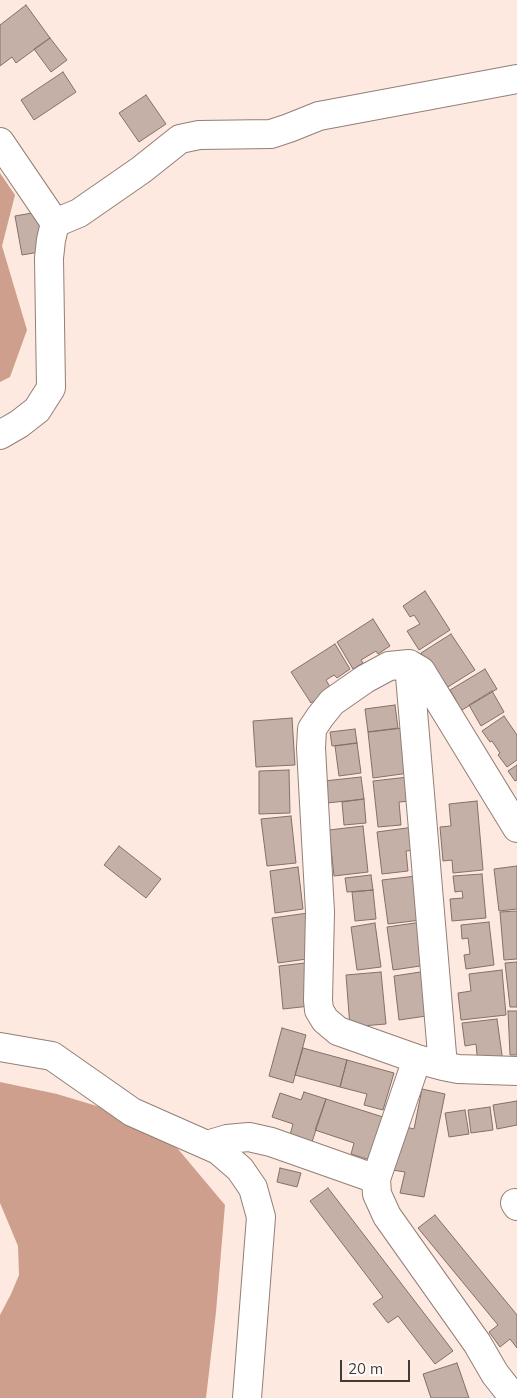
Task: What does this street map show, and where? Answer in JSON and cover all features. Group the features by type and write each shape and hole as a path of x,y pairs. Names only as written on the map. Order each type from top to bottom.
{"street":[{"path":"55,224 79,213 142,170 180,138 199,135 271,134 319,116 517,79"},
{"path":"0,142 55,224 51,240 50,258 51,388 37,410 0,435"},
{"path":"517,828 421,671 409,664 389,666 365,679 332,702 312,729 320,912 319,1010 325,1020 338,1031 417,1059 458,1069 517,1071"},
{"path":"409,664 442,1066"},
{"path":"0,1047 52,1056 132,1112 218,1150 240,1169 253,1188 261,1217 247,1398"},
{"path":"417,1059 376,1179 377,1194 387,1216 477,1343 495,1374 514,1398"},
{"path":"207,1145 226,1139 249,1137 271,1142 376,1179"}],"shaded area":[{"path":"0,173 15,195 2,246 27,330 10,377 0,382"},
{"path":"0,1082 57,1094 120,1113 178,1149 225,1205 216,1312 206,1398 0,1398 0,1315 19,1275 18,1246 0,1203"}],"building":[{"path":"26,5 50,38 16,63 12,57 0,66 0,25"},
{"path":"50,38 67,60 51,72 34,49"},
{"path":"63,72 76,92 34,120 21,100"},
{"path":"146,95 166,124 139,142 119,113"},
{"path":"38,212 45,251 22,255 15,216"},
{"path":"425,591 450,630 419,650 407,631 420,624 414,615 410,617 403,606"},
{"path":"373,619 390,646 378,654 376,651 361,660 363,663 353,669 337,642"},
{"path":"451,634 475,670 443,690 421,653"},
{"path":"335,644 350,669 337,678 334,675 326,680 332,690 311,703 291,672"},
{"path":"485,669 497,689 457,713 451,703 456,700 450,690"},
{"path":"492,691 504,712 481,726 469,705"},
{"path":"395,705 398,728 368,732 365,709"},
{"path":"504,716 517,735 517,760 507,767 498,755 500,753 492,741 490,742 482,731"},
{"path":"292,718 295,765 256,767 253,721"},
{"path":"404,728 409,773 373,778 368,732"},
{"path":"355,729 357,743 332,746 330,732"},
{"path":"357,743 361,773 339,776 335,746"},
{"path":"517,765 517,780 515,781 508,771"},
{"path":"289,770 290,813 259,814 259,771"},
{"path":"361,777 364,799 327,803 324,781"},
{"path":"408,777 411,801 399,802 401,825 378,827 373,781"},
{"path":"364,799 366,823 344,825 342,802"},
{"path":"477,801 483,870 453,873 452,860 443,861 440,827 451,826 449,804"},
{"path":"291,816 296,863 267,866 261,819"},
{"path":"363,826 368,872 334,876 329,830"},
{"path":"414,827 416,850 406,851 408,871 382,874 377,832"},
{"path":"119,846 161,879 146,898 104,865"},
{"path":"517,866 517,909 499,911 494,869"},
{"path":"298,867 303,909 275,913 270,871"},
{"path":"482,874 486,918 452,921 450,899 463,898 462,891 455,892 453,876"},
{"path":"371,875 373,890 347,892 345,878"},
{"path":"416,876 421,920 388,924 382,880"},
{"path":"373,890 376,919 355,921 352,892"},
{"path":"517,911 517,959 504,960 500,912"},
{"path":"308,913 314,958 278,963 272,918"},
{"path":"422,922 427,965 393,970 387,927"},
{"path":"489,922 494,965 466,969 464,955 470,954 468,938 462,939 461,925"},
{"path":"375,923 381,967 357,970 351,927"},
{"path":"517,962 517,1007 510,1007 505,963"},
{"path":"305,963 310,1006 283,1009 279,966"},
{"path":"502,970 506,1015 461,1020 458,993 471,991 469,974"},
{"path":"427,971 433,1015 399,1020 394,976"},
{"path":"381,972 386,1024 350,1027 346,975"},
{"path":"508,1011 517,1011 517,1055 510,1055"},
{"path":"497,1019 503,1062 478,1065 476,1044 465,1046 462,1023"},
{"path":"282,1028 306,1035 293,1083 269,1076"},
{"path":"303,1048 347,1060 340,1087 295,1075"},
{"path":"347,1060 394,1073 383,1110 364,1105 367,1094 340,1087"},
{"path":"422,1089 445,1094 424,1197 400,1193 405,1172 392,1170 402,1126 414,1129"},
{"path":"304,1092 326,1099 312,1142 290,1135 293,1124 272,1117 280,1093 301,1100"},
{"path":"326,1099 383,1117 370,1160 351,1154 354,1143 315,1130"},
{"path":"517,1101 517,1125 497,1129 493,1105"},
{"path":"490,1107 493,1130 471,1133 468,1110"},
{"path":"465,1110 469,1134 449,1137 445,1113"},
{"path":"280,1168 301,1173 297,1187 277,1182"},
{"path":"328,1188 453,1351 435,1364 398,1316 388,1323 373,1304 383,1297 310,1201"},
{"path":"435,1215 517,1315 517,1348 510,1339 500,1347 489,1332 498,1325 418,1228"},
{"path":"457,1363 469,1398 431,1398 423,1374"}]}
